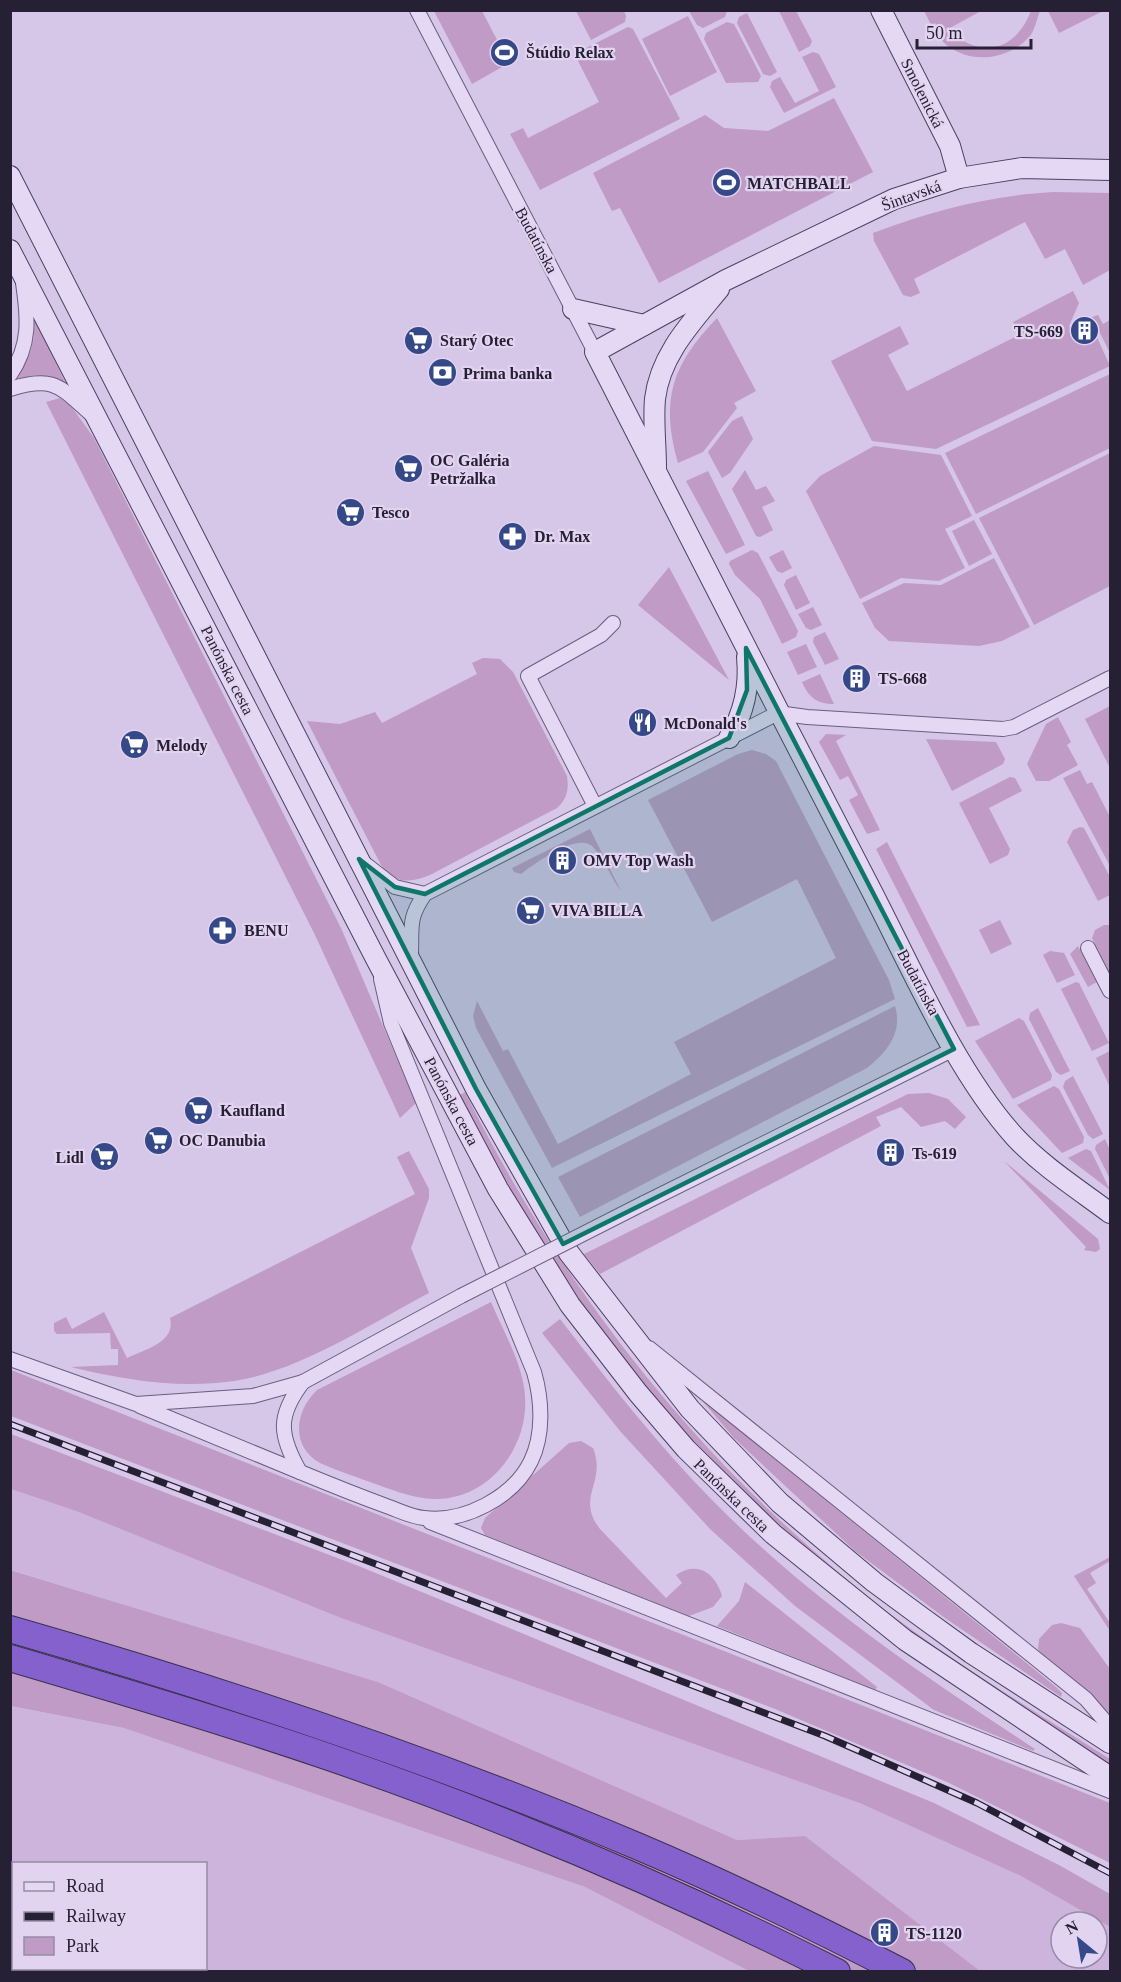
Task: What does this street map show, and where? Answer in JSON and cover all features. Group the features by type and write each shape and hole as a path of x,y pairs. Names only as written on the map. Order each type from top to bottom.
{"highway":[{"path":"10,1629 175,1678 332,1729 486,1785 658,1856 783,1911 902,1971"},
{"path":"10,1658 312,1752 475,1810 625,1871 837,1971"}],"main road":[{"name":"Smolenická","path":"881,10 950,146 959,178"},
{"name":"Šintavská","path":"595,352 726,280 894,200 959,178 1022,168 1110,170"},
{"name":"Panónska cesta","path":"10,176 476,1089 547,1219 569,1253 630,1335 690,1409 741,1464 828,1545 874,1582 971,1653 1110,1743"},
{"name":"Panónska cesta","path":"10,250 376,959 498,1189 552,1279 616,1366 686,1449 773,1534 861,1606 953,1675 1110,1777"},
{"name":"Šintavská","path":"658,380 680,336 726,280"},
{"path":"573,309 645,325"},
{"name":"Budatínska","path":"595,352 778,712 954,1049 1016,1137 1048,1166 1110,1213"},
{"name":"Budatínska","path":"656,470 654,411 658,380"},
{"path":"729,738 741,713 747,690 746,648"}],"street":[{"name":"Budatínska","path":"417,10 595,352"},
{"path":"10,375 23,351 28,333 20,269"},
{"path":"10,389 39,382 56,384 69,392 99,422"},
{"path":"595,806 528,676 601,635 613,622"},
{"path":"411,962 412,914 425,894 778,712 807,717 1003,729 1014,727 1110,678"},
{"path":"358,859 395,887 425,894"},
{"path":"1088,948 1110,991"},
{"path":"376,959 391,1023 534,1372 540,1407 538,1432 531,1461 508,1488 481,1507 451,1518 420,1518"},
{"path":"136,1404 253,1396 303,1382 460,1296 954,1049"},
{"name":"Panónska cesta","path":"630,1335 670,1363 1086,1699 1110,1727"},
{"path":"10,1359 136,1404 300,1472 1110,1791"},
{"path":"300,1472 288,1447 283,1424 287,1406 303,1382"}],"highlighted area":[{"path":"746,648 954,1049 563,1244 476,1089 359,859 395,887 425,894 729,738 747,690"}],"shaded area":[{"path":"11,1489 76,1511 341,1618 862,1804 1021,1876 1080,1910 1049,1910 1049,1970 1109,1970 1110,1927 1110,1971 980,1971 805,1836 737,1840 378,1682 11,1570"},
{"path":"10,1706 124,1728 585,1887 749,1971 11,1971"}],"green space":[{"path":"727,10 725,17 703,28 697,25 689,11"},
{"path":"434,11 482,11 509,63 472,84"},
{"path":"576,11 624,11 626,16 625,22 591,40"},
{"path":"779,11 796,11 812,41 810,46 799,52"},
{"path":"924,11 981,11 948,29 960,39 984,48 1006,43 1024,25 1031,11 1040,11 1032,33 1020,45 1009,52 983,57 958,52 947,45 937,35"},
{"path":"1048,11 1103,11 1059,33"},
{"path":"747,13 777,72 770,76 763,74 737,23 739,17"},
{"path":"688,16 717,72 670,96 642,39"},
{"path":"727,22 734,24 761,76 758,82 726,83 704,39 706,33"},
{"path":"628,27 633,29 680,119 540,190 510,134 523,128 528,138 599,102 578,61 580,51"},
{"path":"813,52 819,54 836,87 784,113 770,87 772,81 780,77 795,103 819,91 802,57"},
{"name":"MATCHBALL","path":"834,98 873,172 659,283 620,208 612,211 593,173 705,115 724,128 768,131"},
{"path":"1053,192 1110,193 1110,270 1083,285 1065,249 1045,259 1025,222 914,279 920,293 911,297 903,295 874,241 873,233 918,217 983,201"},
{"path":"1073,291 1079,303 1069,326 1081,343 1096,335 1110,366 936,449 872,441 831,361 900,326 909,344 888,355 907,391 1019,335 1013,322"},
{"path":"1098,315 1103,324 1110,320 1110,353 1092,317"},
{"path":"34,318 68,388 55,379 41,376 11,382 27,361 30,353 34,336"},
{"path":"717,318 756,391 734,403 737,408 703,452 678,463 670,420 674,384 689,351"},
{"path":"1110,374 1110,448 976,514 945,453"},
{"path":"60,398 71,406 94,438 341,928 416,1103 400,1118 314,933 46,402"},
{"path":"742,416 753,439 730,473 722,478 708,452 732,421"},
{"path":"874,446 941,455 972,516 945,529 965,568 939,581 901,578 860,599 806,491 820,476"},
{"path":"1110,453 1110,586 1034,625 979,518"},
{"path":"745,470 756,490 766,486 775,501 762,507 773,530 760,537 756,536 732,489"},
{"path":"708,471 745,545 726,554 686,481"},
{"path":"974,520 992,554 969,566 952,531"},
{"path":"752,550 758,553 798,631 796,637 782,644 760,599 735,575 729,564 730,561"},
{"path":"783,550 792,568 782,573 777,571 769,557"},
{"path":"994,558 1030,627 1002,641 979,646 889,641 875,628 862,603 904,583 941,585"},
{"path":"669,567 729,680 638,605"},
{"path":"796,575 810,603 796,610 784,585 786,580"},
{"path":"813,607 822,625 811,630 806,628 798,614"},
{"path":"825,632 839,659 825,665 813,642 814,637"},
{"path":"806,644 817,667 798,675 787,652"},
{"path":"483,658 500,659 513,672 567,776 565,798 557,808 432,874 418,879 398,879 381,865 307,721 340,724 375,712 382,723 477,674 472,663"},
{"path":"820,674 834,704 814,699 802,682"},
{"path":"1110,706 1110,768 1085,719"},
{"path":"1058,717 1071,742 1067,745 1078,765 1049,781 1036,781 1027,764 1046,724"},
{"path":"826,734 846,735 836,741 880,830 867,834 849,800 858,795 848,776 840,780 819,742"},
{"path":"926,739 996,742 1005,759 1003,764 952,791"},
{"path":"752,750 766,754 776,761 889,980 895,999 552,1168 476,1028 473,1016 477,1001 503,1051 508,1049 558,1144 691,1074 674,1042 836,958 797,879 712,922 648,800 738,754"},
{"path":"1080,770 1087,784 1092,782 1110,817 1110,866 1063,778"},
{"path":"1010,777 1015,778 1022,791 989,808 1010,849 1008,855 990,864 959,803"},
{"path":"1084,828 1110,877 1110,895 1098,901 1067,842 1073,830"},
{"path":"590,829 621,891 598,853 587,844 578,843 557,850 521,874 514,872 512,868"},
{"path":"887,842 980,1025 967,1027 876,849"},
{"path":"1000,920 1012,944 991,954 979,930"},
{"path":"1104,925 1110,925 1110,975 1092,938 1095,930"},
{"path":"1078,946 1097,982 1088,987 1070,954"},
{"path":"1050,951 1064,953 1075,975 1057,983 1043,955"},
{"path":"1076,982 1079,983 1109,1043 1092,1051 1061,989"},
{"path":"895,1006 897,1025 895,1033 887,1048 867,1068 580,1217 558,1177"},
{"path":"1038,1008 1070,1071 1061,1075 1056,1072 1029,1019 1030,1013"},
{"path":"1019,1018 1024,1021 1052,1075 1051,1080 1013,1099 975,1041"},
{"path":"1110,1051 1110,1087 1096,1058"},
{"path":"1073,1076 1103,1134 1093,1139 1088,1135 1063,1087 1065,1081"},
{"path":"1054,1086 1059,1089 1084,1137 1083,1143 1062,1153 1017,1105"},
{"path":"465,1092 505,1168 549,1241 596,1310 647,1377 702,1441 760,1502 823,1559 889,1613 970,1670 1110,1759 1110,1768 953,1664 876,1609 788,1539 690,1440 607,1340 558,1269 515,1199 460,1095"},
{"path":"929,1093 948,1099 966,1117 955,1129 945,1121 921,1127 901,1107 876,1117 881,1126 600,1274 584,1254 908,1094"},
{"path":"1105,1139 1110,1150 1110,1179 1095,1149 1096,1145"},
{"path":"1086,1149 1091,1151 1110,1190 1068,1158"},
{"path":"409,1151 429,1189 429,1198 411,1248 429,1293 334,1345 259,1376 213,1383 172,1384 111,1376 71,1367 118,1365 118,1349 111,1349 110,1333 57,1334 54,1331 54,1323 66,1317 72,1329 104,1312 127,1358 151,1348 164,1339 168,1333 171,1326 170,1318 415,1194 397,1157"},
{"path":"1004,1161 1098,1239 1100,1249 1096,1252 1084,1250 1086,1247"},
{"path":"491,1302 517,1360 525,1396 520,1434 512,1452 501,1468 487,1481 471,1491 453,1497 433,1499 416,1497 338,1470 310,1456 300,1438 300,1418 310,1398 317,1390"},
{"path":"560,1319 634,1413 674,1459 751,1538 828,1604 868,1634 1035,1749 1033,1751 934,1710 795,1606 710,1529 620,1431 542,1333"},
{"path":"11,1370 1110,1803 1110,1863 947,1782 775,1709 11,1416"},
{"path":"700,1398 1056,1687 1062,1693 1061,1697 945,1618 855,1551 734,1438"},
{"path":"11,1434 361,1567 934,1803 1059,1865 1110,1894 1110,1927 1109,1910 1080,1910 1021,1876 862,1804 341,1618 76,1511 11,1489"},
{"path":"581,1441 593,1448 596,1460 590,1507 593,1518 600,1529 666,1598 682,1583 676,1575 684,1571 699,1569 711,1576 722,1596 713,1607 689,1616 485,1535 481,1528 485,1518 569,1443"},
{"path":"1110,1557 1110,1561 1090,1573 1096,1583 1087,1589 1110,1623 1110,1631 1074,1576"},
{"path":"10,1570 378,1682 737,1840 805,1836 980,1971 749,1971 585,1887 124,1728 11,1706"},
{"path":"745,1582 877,1687 875,1690 717,1626 739,1601"},
{"path":"1061,1623 1080,1628 1110,1669 1110,1714 1042,1657 1038,1649 1039,1639 1052,1625"}],"railway":[{"path":"10,1424 825,1736 977,1803 1110,1873"}],"place":[{"name":"Štúdio Relax","path":"505,52"},
{"name":"MATCHBALL","path":"726,183"},
{"name":"TS-669","path":"1084,331"},
{"name":"Starý Otec","path":"419,340"},
{"name":"Prima banka","path":"442,373"},
{"name":"OC Galéria Petržalka","path":"409,469"},
{"name":"Tesco","path":"351,512"},
{"name":"Dr. Max","path":"513,536"},
{"name":"TS-668","path":"857,678"},
{"name":"McDonald's","path":"643,723"},
{"name":"Melody","path":"135,745"},
{"name":"OMV Top Wash","path":"562,860"},
{"name":"VIVA BILLA","path":"530,910"},
{"name":"BENU","path":"223,930"},
{"name":"Kaufland","path":"199,1110"},
{"name":"OC Danubia","path":"158,1140"},
{"name":"Ts-619","path":"891,1153"},
{"name":"Lidl","path":"105,1157"},
{"name":"TS-1120","path":"885,1933"}]}
